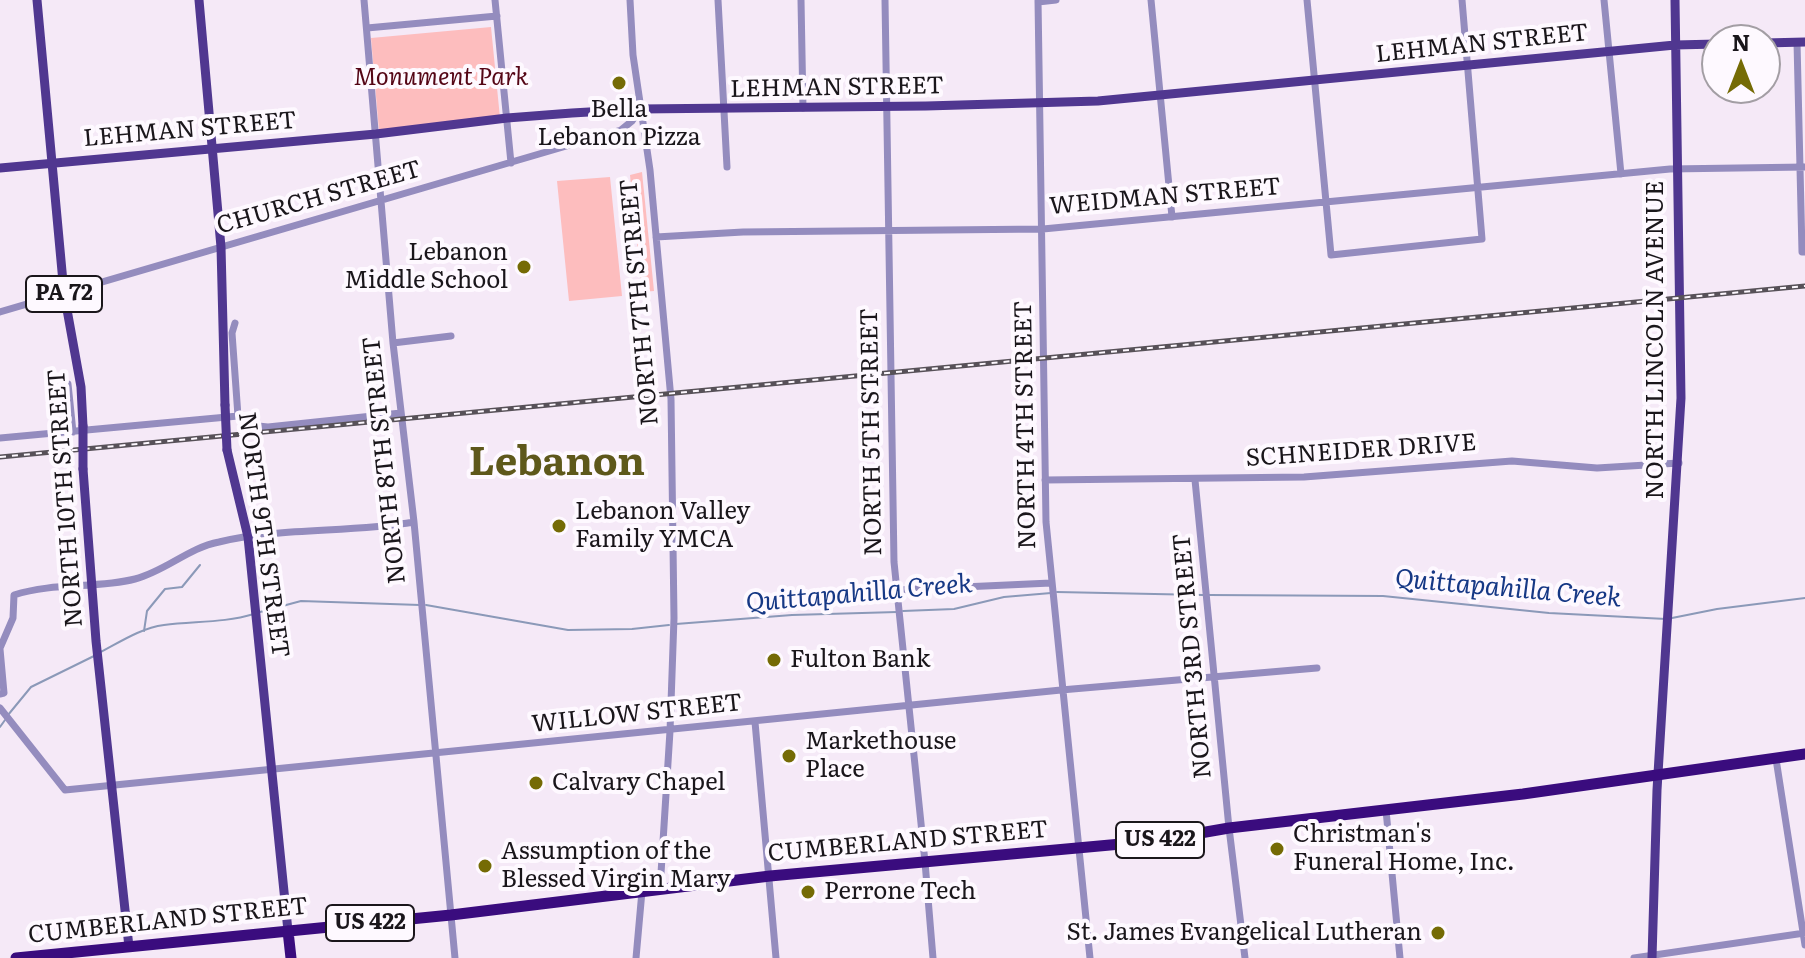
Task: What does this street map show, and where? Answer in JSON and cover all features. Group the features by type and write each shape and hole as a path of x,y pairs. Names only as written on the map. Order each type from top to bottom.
{"highway":[{"name":"US 422","path":"1659,775 1805,754"},
{"name":"CUMBERLAND STREET","path":"16,958 129,952 770,876 1154,841 1229,828 1659,775"},
{"path":"288,931 291,958"}],"main road":[{"name":"NORTH 10TH STREET","path":"37,0 64,293 81,387 91,583 129,952"},
{"name":"NORTH 9TH STREET","path":"199,0 221,247 227,450 248,537 288,931"},
{"name":"NORTH LINCOLN AVENUE","path":"1652,957 1667,618 1681,398 1675,0"},
{"path":"1781,43 1801,42"},
{"name":"LEHMAN STREET","path":"0,168 376,134 507,118 640,109 1041,104 1160,96 1701,44"}],"street":[{"name":"NORTH 8TH STREET","path":"364,0 393,343 414,522 455,958"},
{"path":"495,0 511,163"},
{"name":"NORTH 7TH STREET","path":"630,0 671,399 674,618 660,889"},
{"path":"718,0 727,167"},
{"path":"801,0 803,108"},
{"name":"NORTH 5TH STREET","path":"885,0 897,590 933,958"},
{"path":"1038,1 1056,0"},
{"path":"1151,0 1172,217"},
{"path":"1307,0 1331,255 1482,239 1462,0"},
{"path":"1604,0 1621,174"},
{"name":"NORTH 4TH STREET","path":"1038,1 1045,480 1051,589 1090,958"},
{"path":"367,28 497,16"},
{"path":"1801,42 1804,252"},
{"name":"CHURCH STREET","path":"0,312 621,130 640,109"},
{"name":"WEIDMAN STREET","path":"656,237 743,232 1043,229 1676,169 1802,167"},
{"path":"235,323 232,333 238,416"},
{"path":"393,343 451,336"},
{"path":"68,384 73,432"},
{"path":"0,438 238,416 258,426 268,427 401,413"},
{"name":"SCHNEIDER DRIVE","path":"1045,480 1195,480 1353,474 1512,461 1597,468 1679,463"},
{"name":"NORTH 3RD STREET","path":"1195,480 1245,958"},
{"path":"0,694 4,693 0,648 13,618 14,595 33,589 136,579 204,545 248,537 414,522"},
{"path":"897,590 1051,589"},
{"name":"WILLOW STREET","path":"2,710 65,790 1061,690 1317,668"},
{"path":"755,722 776,958"},
{"path":"1776,759 1805,945"},
{"path":"1386,810 1400,958"},
{"path":"636,958 642,891"},
{"path":"1634,958 1804,933"}],"green space":[{"name":"Monument Park","path":"491,27 500,118 379,131 371,38"},
{"path":"642,172 654,291 642,292 630,175"},
{"path":"610,177 622,296 569,301 557,181"}],"waterway":[{"path":"144,631 147,611 165,589 182,587 200,565"},
{"name":"Quittapahilla Creek","path":"1057,592 1203,595"},
{"name":"Quittapahilla Creek","path":"903,611 954,609 1004,597 1051,593"},
{"name":"Quittapahilla Creek","path":"1209,595 1383,596 1549,613 1666,619"},
{"name":"Quittapahilla Creek","path":"1672,618 1805,598"},
{"name":"Quittapahilla Creek","path":"260,612 301,601 420,605"},
{"name":"Quittapahilla Creek","path":"426,605 568,630 669,625"},
{"name":"Quittapahilla Creek","path":"676,624 792,615 897,612"},
{"name":"Quittapahilla Creek","path":"99,653 147,629 254,614"},
{"name":"Quittapahilla Creek","path":"8,715 31,687 94,656"},
{"name":"Quittapahilla Creek","path":"0,727 5,720"}],"railway":[{"path":"0,457 1805,286"}],"place":[{"name":"Bella Lebanon Pizza","path":"619,83"},
{"name":"Lebanon Middle School","path":"524,267"},
{"name":"Lebanon Valley Family YMCA","path":"559,526"},
{"name":"Fulton Bank","path":"774,660"},
{"name":"Markethouse Place","path":"789,756"},
{"name":"Calvary Chapel","path":"536,783"},
{"name":"Christman's Funeral Home, Inc.","path":"1277,849"},
{"name":"Assumption of the Blessed Virgin Mary","path":"485,866"},
{"name":"Perrone Tech","path":"808,892"},
{"name":"St. James Evangelical Lutheran","path":"1438,933"}],"district":[{"name":"Lebanon","path":"557,463"}]}
